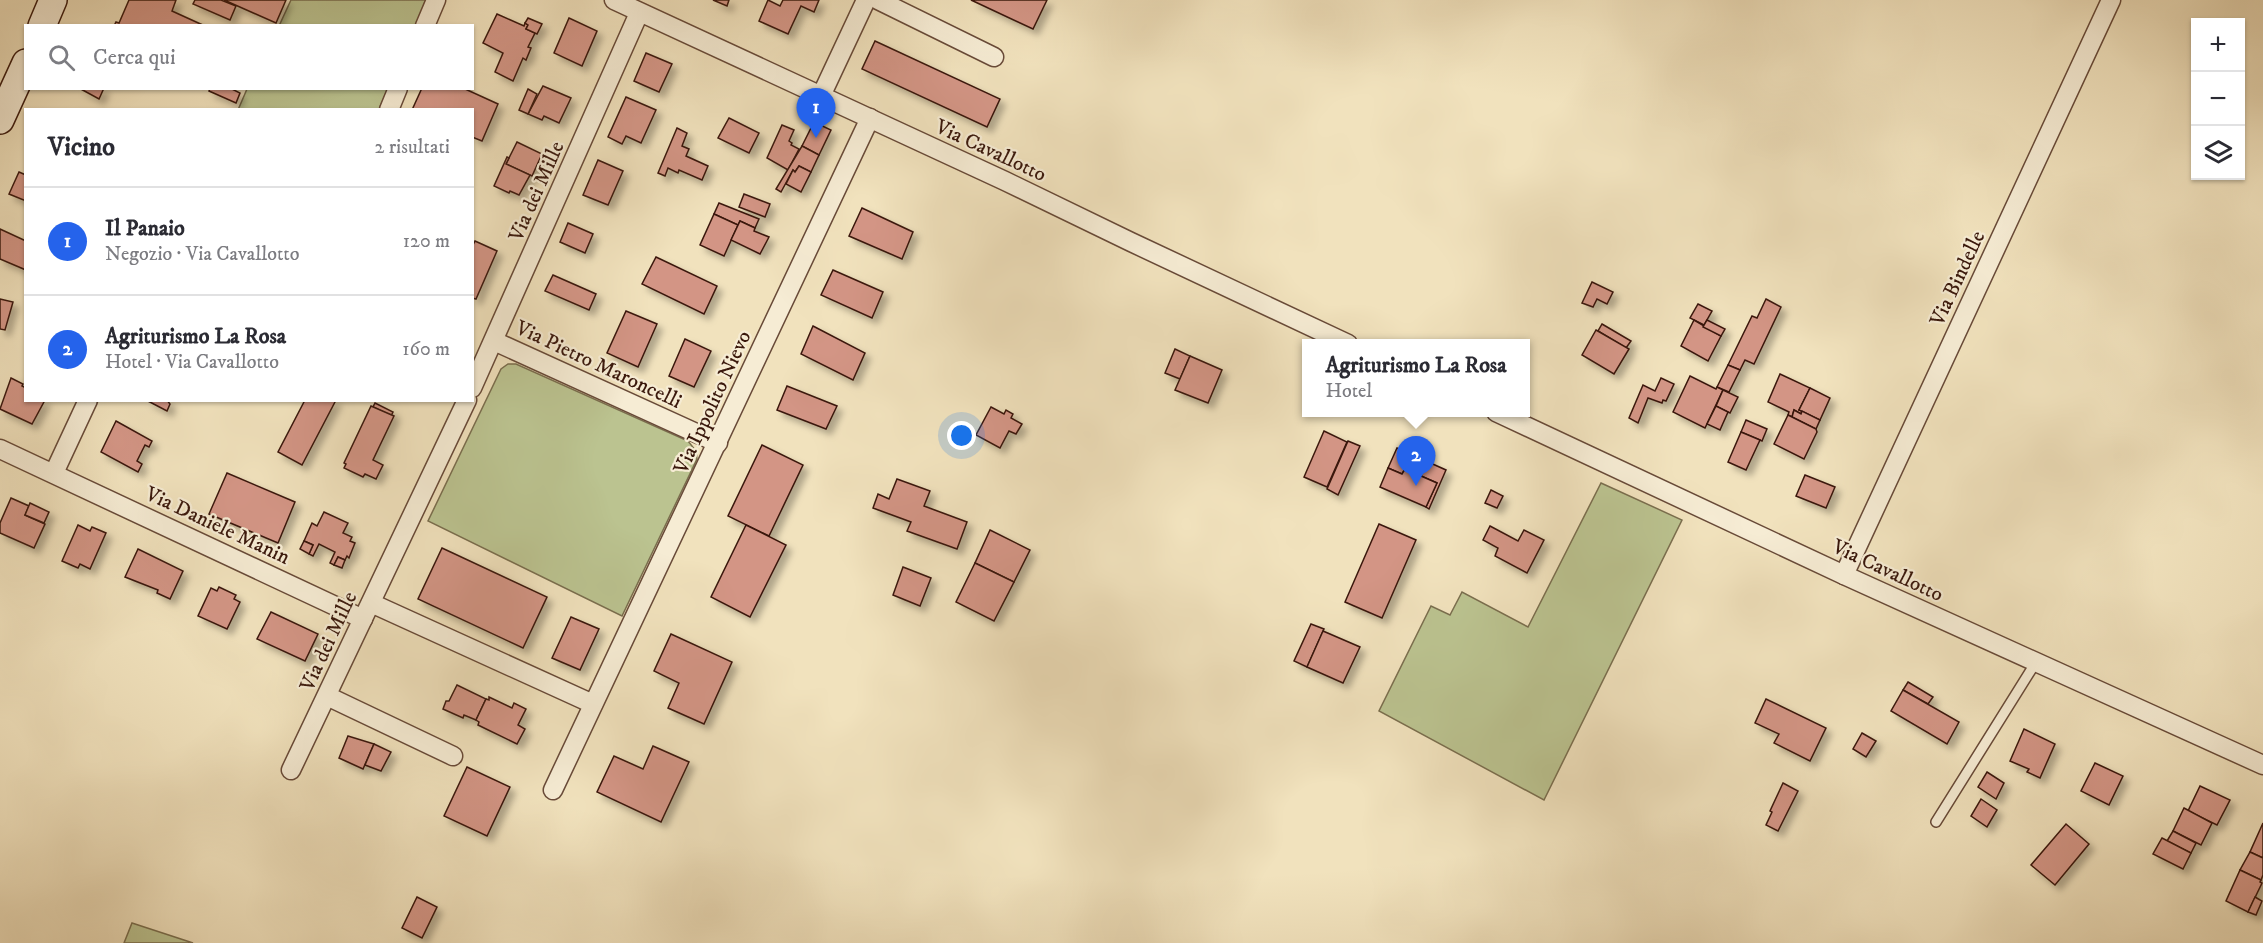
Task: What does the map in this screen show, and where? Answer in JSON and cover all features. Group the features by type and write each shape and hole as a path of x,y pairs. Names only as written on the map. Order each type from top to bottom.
{"street":[{"path":"43,24 53,0"},
{"path":"426,24 436,0"},
{"name":"Via Cavallotto","path":"614,0 1337,339"},
{"path":"821,96 866,0"},
{"path":"878,0 994,57"},
{"name":"Via Bindelle","path":"1844,575 2110,0"},
{"name":"Via dei Mille","path":"474,384 639,13"},
{"path":"0,120 24,67"},
{"path":"390,108 397,90"},
{"name":"Via Ippolito Nievo","path":"553,790 870,118"},
{"name":"Via Pietro Maroncelli","path":"494,341 718,443"},
{"path":"54,473 87,402"},
{"name":"Via dei Mille","path":"291,770 466,402"},
{"name":"Via Cavallotto","path":"1507,417 1844,575 2263,765"},
{"name":"Via Daniele Manin","path":"0,449 367,611"},
{"path":"367,611 593,704"},
{"path":"327,696 453,756"}],"lane":[{"path":"1936,822 2036,662"}],"green space":[{"path":"291,0 427,0 416,24 280,24"},
{"path":"247,90 388,90 379,108 239,108"},
{"path":"508,364 516,364 688,441 696,451 697,459 622,616 428,521 501,369"},
{"path":"1601,483 1682,520 1544,800 1379,711 1431,606 1450,615 1462,592 1528,627"},
{"path":"132,923 187,941 193,943 124,943"}],"building":[{"path":"129,0 176,0 172,11 201,24 115,24 119,23"},
{"path":"195,0 221,0 236,6 230,20 193,4"},
{"path":"224,0 286,0 276,23"},
{"path":"713,0 729,0 727,6"},
{"path":"768,0 780,6 783,0 819,0 814,12 801,6 788,34 759,21"},
{"path":"971,0 1047,0 1033,29"},
{"path":"497,14 524,26 525,23 528,25 526,29 535,33 528,47 531,48 526,60 523,58 513,81 495,72 503,53 483,43"},
{"path":"528,18 542,24 537,34 526,29 528,25 525,23"},
{"path":"569,18 597,31 582,66 554,53"},
{"path":"875,41 1000,99 987,127 862,69"},
{"path":"646,53 672,64 659,92 634,81"},
{"path":"543,86 571,98 559,123 544,116 542,120 528,114"},
{"path":"528,89 537,94 528,114 519,110"},
{"path":"83,90 103,90 99,99"},
{"path":"234,90 240,93 236,103 209,91"},
{"path":"421,90 467,90 498,104 482,141 474,138 474,108 413,108"},
{"path":"626,97 656,110 641,143 626,136 622,144 608,137"},
{"path":"729,118 759,133 749,153 718,138"},
{"path":"814,122 831,130 819,155 802,146"},
{"path":"782,125 794,130 789,141 791,145 799,149 788,170 767,158"},
{"path":"677,128 687,133 682,146 689,149 686,156 708,166 702,180 668,168 665,176 658,173"},
{"path":"517,142 542,154 532,176 506,164"},
{"path":"802,146 819,155 811,172 799,166 795,172 793,170 781,192 776,189"},
{"path":"507,157 509,158 506,164 530,175 519,195 494,186"},
{"path":"598,160 623,171 608,205 583,195"},
{"path":"799,166 811,172 801,192 786,184 793,170 795,172"},
{"path":"19,172 24,174 24,200 9,194"},
{"path":"744,194 770,204 765,217 739,207"},
{"path":"719,203 759,219 755,228 740,221 738,225 714,214"},
{"path":"862,208 913,232 902,259 849,236"},
{"path":"714,214 738,225 724,256 700,245"},
{"path":"740,221 755,228 754,231 769,237 760,254 731,240"},
{"path":"568,223 593,234 585,253 560,242"},
{"path":"0,229 24,240 24,269 0,259"},
{"path":"475,241 497,251 476,299 474,298"},
{"path":"656,257 717,286 704,314 642,284"},
{"path":"833,270 883,292 872,318 821,295"},
{"path":"553,275 596,294 589,310 545,291"},
{"path":"1592,282 1613,292 1607,304 1597,299 1593,307 1582,303"},
{"path":"0,299 13,302 5,330 0,329"},
{"path":"1766,299 1781,307 1754,364 1745,360 1740,370 1728,365 1752,316 1757,318"},
{"path":"1698,304 1712,311 1704,325 1690,318"},
{"path":"626,311 657,324 638,367 607,353"},
{"path":"1694,320 1721,336 1708,361 1681,346"},
{"path":"1707,320 1725,329 1721,336 1703,327"},
{"path":"1602,324 1631,341 1626,348 1598,331"},
{"path":"813,326 865,353 853,380 801,354"},
{"path":"1596,330 1629,349 1614,374 1582,355"},
{"path":"685,339 711,351 694,387 669,376"},
{"path":"1175,349 1190,356 1180,379 1165,373"},
{"path":"1190,356 1222,370 1208,403 1175,390"},
{"path":"1728,365 1740,370 1729,392 1717,387"},
{"path":"1780,374 1810,388 1799,410 1802,411 1801,414 1794,410 1792,417 1788,415 1789,412 1768,402"},
{"path":"1690,376 1716,389 1717,387 1723,390 1705,428 1673,412"},
{"path":"11,378 23,384 24,402 44,402 32,424 0,409"},
{"path":"1661,378 1674,384 1666,401 1663,400 1662,403 1648,398 1638,423 1629,418 1643,385 1655,391"},
{"path":"787,386 837,406 826,429 777,410"},
{"path":"1810,388 1830,398 1820,420 1799,410"},
{"path":"1723,390 1738,397 1730,413 1716,406"},
{"path":"150,402 168,402 170,404 167,411"},
{"path":"304,402 335,402 302,465 278,452"},
{"path":"375,403 393,412 391,416 373,407"},
{"path":"371,406 394,416 373,460 383,465 376,479 365,474 363,477 344,468 346,464 344,463"},
{"path":"1716,406 1728,412 1720,430 1707,424"},
{"path":"991,407 1004,414 1006,410 1013,414 1011,418 1022,424 1016,434 1009,431 1000,448 976,435"},
{"path":"1794,410 1801,414 1802,411 1820,420 1816,429 1792,417"},
{"path":"1788,415 1816,429 1817,432 1804,459 1774,444"},
{"path":"1746,420 1767,429 1762,441 1741,432"},
{"path":"116,421 152,441 149,447 145,445 137,461 142,464 138,472 101,452"},
{"path":"1324,431 1347,442 1327,487 1304,477"},
{"path":"1741,432 1760,440 1746,470 1728,462"},
{"path":"1348,441 1360,446 1338,495 1327,489"},
{"path":"762,445 803,465 769,536 728,516"},
{"path":"1397,448 1446,470 1429,509 1426,507 1437,483 1405,469 1402,474 1388,468"},
{"path":"1388,468 1402,474 1405,469 1437,483 1426,507 1380,487"},
{"path":"227,473 295,502 278,543 209,514"},
{"path":"1805,475 1835,487 1826,508 1796,496"},
{"path":"897,479 930,491 924,506 967,522 957,549 907,531 911,522 873,508 878,494 889,499"},
{"path":"1491,490 1503,496 1497,508 1485,503"},
{"path":"11,498 29,506 25,515 45,524 34,548 0,533 0,523"},
{"path":"30,503 49,512 44,523 25,515"},
{"path":"324,512 348,523 343,533 352,537 350,541 355,543 349,558 347,556 345,560 338,557 334,565 330,563 335,552 319,544 313,556 309,554 313,545 304,541 312,523 317,526"},
{"path":"1379,524 1416,540 1382,618 1345,602"},
{"path":"78,525 90,531 92,527 106,533 90,569 80,564 78,568 62,561"},
{"path":"746,525 786,545 750,617 711,597"},
{"path":"1490,526 1518,541 1524,530 1544,540 1527,573 1495,556 1498,548 1483,540"},
{"path":"990,530 1030,550 1014,582 975,563"},
{"path":"304,541 313,545 309,554 300,549"},
{"path":"442,548 547,597 523,648 418,599"},
{"path":"138,549 183,571 170,599 157,593 158,590 125,577"},
{"path":"338,557 345,560 342,568 334,565"},
{"path":"975,563 1014,582 994,621 956,602"},
{"path":"903,567 931,578 920,606 893,595"},
{"path":"219,587 236,595 234,599 240,602 227,629 198,616 211,588 217,591"},
{"path":"271,612 318,634 305,661 257,639"},
{"path":"571,617 599,629 580,670 552,658"},
{"path":"1311,624 1324,629 1307,667 1294,661"},
{"path":"1323,631 1360,647 1343,683 1307,667"},
{"path":"671,634 732,662 704,724 668,708 679,683 654,671"},
{"path":"1908,682 1933,697 1928,704 1903,690"},
{"path":"457,685 486,699 476,720 464,715 463,718 443,709"},
{"path":"1903,690 1959,722 1947,744 1891,711"},
{"path":"489,697 512,708 514,703 526,709 518,725 525,729 517,744 478,725 479,722 476,720"},
{"path":"1766,699 1826,728 1810,761 1774,743 1779,734 1755,723"},
{"path":"2024,729 2055,744 2040,778 2027,772 2029,769 2010,761"},
{"path":"1862,733 1876,741 1866,757 1853,749"},
{"path":"348,736 374,744 363,769 339,758"},
{"path":"374,744 391,752 381,771 365,765"},
{"path":"653,746 689,762 661,822 597,792 614,756 643,769"},
{"path":"2095,763 2123,776 2109,805 2081,791"},
{"path":"467,767 510,787 487,836 444,816"},
{"path":"1987,772 2004,783 1996,799 1978,787"},
{"path":"1783,783 1798,791 1778,831 1766,825"},
{"path":"2200,786 2230,800 2217,825 2188,811"},
{"path":"1981,799 1997,810 1987,827 1971,816"},
{"path":"2184,808 2212,823 2201,845 2173,831"},
{"path":"2263,823 2263,858 2250,852"},
{"path":"2066,824 2089,844 2055,885 2031,865"},
{"path":"2173,831 2196,843 2191,853 2167,841"},
{"path":"2162,838 2191,853 2183,869 2153,854"},
{"path":"2250,852 2263,858 2261,880 2240,870"},
{"path":"2240,870 2261,880 2262,883 2248,912 2226,901"},
{"path":"417,897 437,907 422,938 402,928"},
{"path":"2255,897 2262,901 2256,915 2248,912"}],"place":[{"name":"Il Panaio","path":"816,138"},
{"name":"Agriturismo La Rosa","path":"1416,486"}]}
